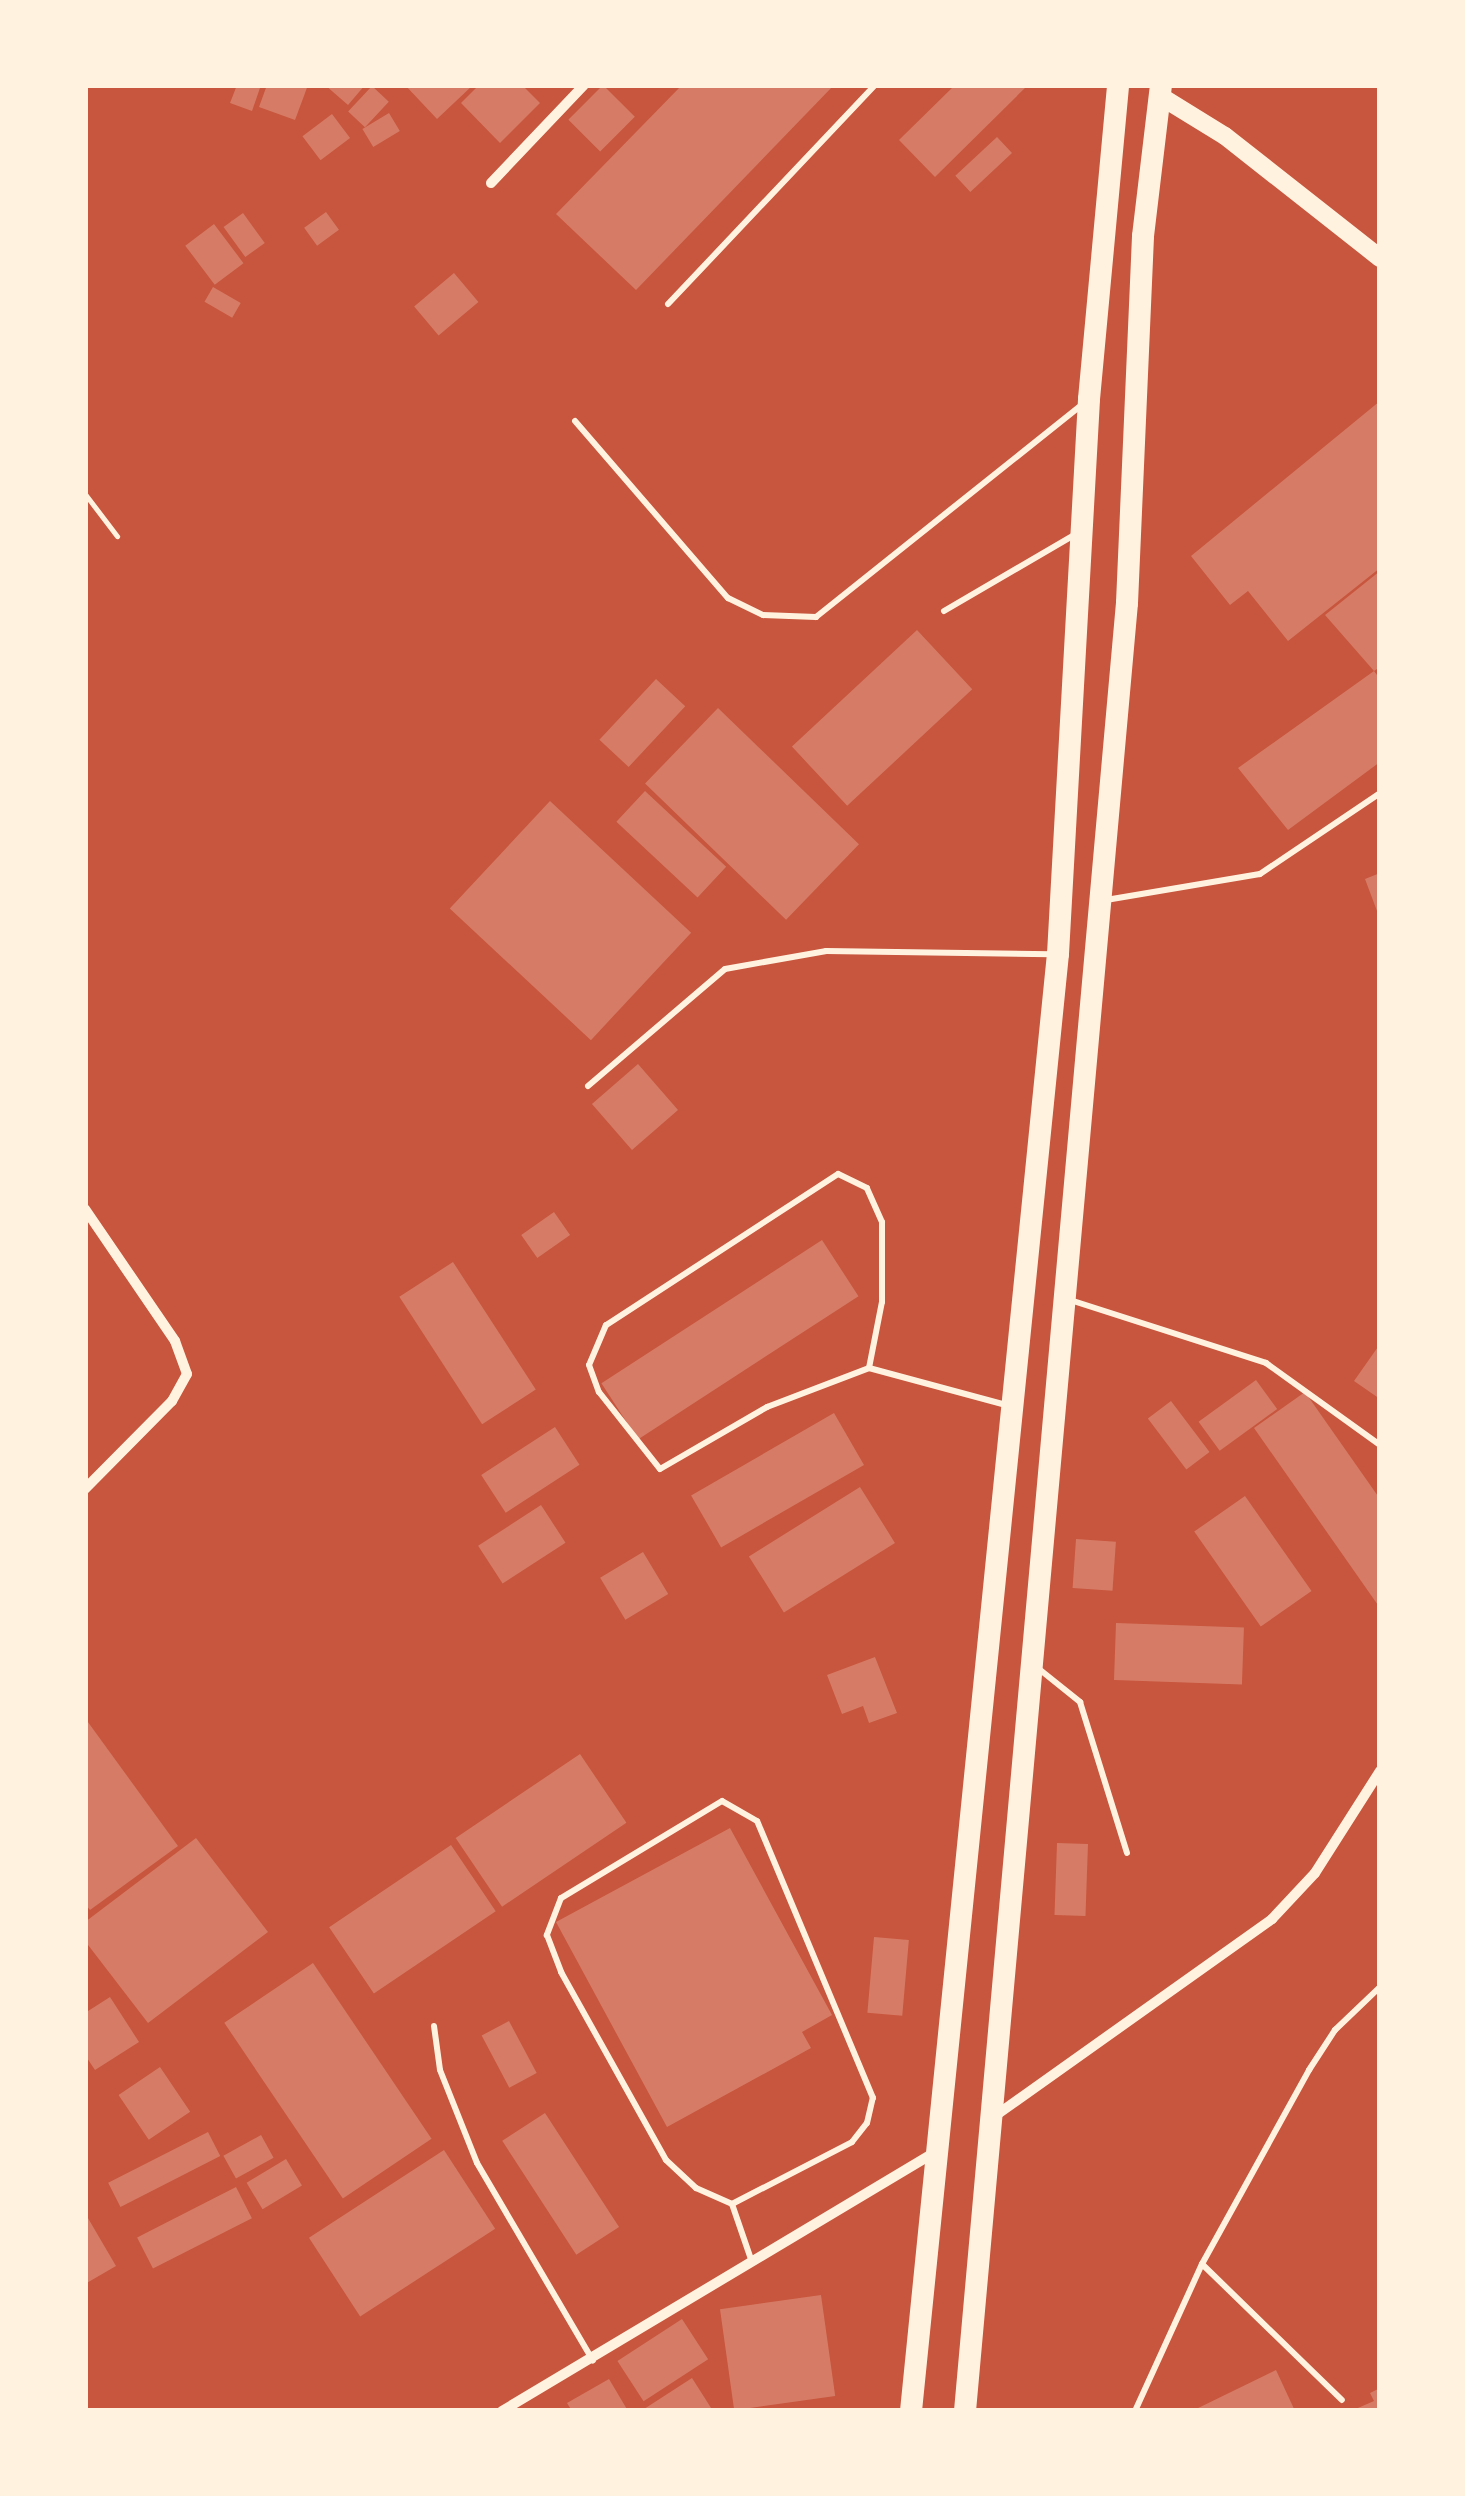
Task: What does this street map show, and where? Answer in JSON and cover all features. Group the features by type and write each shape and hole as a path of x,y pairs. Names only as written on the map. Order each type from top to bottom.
{"highway":[{"path":"911,2411 942,2148 1058,954 1086,528 1089,398 1118,85"},
{"path":"965,2411 994,2116 1061,1298 1127,603 1130,446 1160,90"},
{"path":"1089,455 1130,446"}],"street":[{"path":"491,183 584,85"},
{"path":"1160,90 1380,258"},
{"path":"85,1209 174,1341 187,1374 172,1401 85,1488"},
{"path":"994,2116 1272,1919 1315,1873 1380,1771"},
{"path":"502,2411 592,2361 942,2148"}],"lane":[{"path":"668,304 875,85"},
{"path":"575,421 728,598 763,615 816,617 1089,398"},
{"path":"944,610 1086,528"},
{"path":"1100,902 1260,874 1380,793"},
{"path":"588,1086 699,986 736,966 826,951 1058,954"},
{"path":"869,1368 882,1302 882,1222 867,1188 838,1174 606,1325 589,1365 599,1392 660,1470 767,1407 869,1368 1013,1406"},
{"path":"1061,1298 1266,1364 1380,1445"},
{"path":"1030,1664 1080,1702 1127,1853"},
{"path":"732,2204 852,2142 867,2122 873,2098 757,1821 730,1801 561,1898 547,1935 569,1987 666,2160 696,2188 732,2204 753,2263"},
{"path":"1134,2411 1202,2264 1309,2070 1344,2019 1380,1987"},
{"path":"434,2026 440,2070 477,2163 592,2361"},
{"path":"1202,2264 1342,2400"}],"path":[{"path":"85,494 118,536"}],"building":[{"path":"237,85 261,85 252,111 230,103"},
{"path":"267,85 308,85 295,120 259,107"},
{"path":"325,85 365,85 348,105"},
{"path":"405,85 473,85 437,119"},
{"path":"479,85 522,85 540,103 500,143 461,103"},
{"path":"603,85 635,117 600,151 568,120"},
{"path":"682,85 834,85 636,290 556,214"},
{"path":"955,85 1028,85 935,177 899,140"},
{"path":"372,86 389,102 365,127 348,112"},
{"path":"389,113 400,131 373,147 362,129"},
{"path":"332,114 350,138 321,160 302,136"},
{"path":"997,137 1012,153 970,192 955,176"},
{"path":"326,212 339,230 317,246 304,228"},
{"path":"243,213 265,243 245,257 224,227"},
{"path":"214,224 243,263 215,285 185,246"},
{"path":"454,273 478,302 439,336 414,306"},
{"path":"213,287 241,303 232,318 204,302"},
{"path":"1380,401 1380,568 1288,641 1248,591 1230,605 1191,556"},
{"path":"1380,571 1380,667 1374,671 1325,615"},
{"path":"917,630 972,689 847,806 792,747"},
{"path":"1374,671 1380,679 1380,762 1288,830 1238,768"},
{"path":"656,679 685,706 629,767 599,740"},
{"path":"718,708 859,844 786,920 645,784"},
{"path":"645,791 726,867 698,897 616,822"},
{"path":"550,801 691,933 591,1040 450,909"},
{"path":"1380,873 1380,919 1365,879"},
{"path":"638,1064 678,1110 632,1150 592,1104"},
{"path":"554,1212 570,1235 537,1258 521,1235"},
{"path":"822,1240 858,1296 638,1439 601,1383"},
{"path":"453,1262 536,1389 482,1424 399,1297"},
{"path":"1380,1344 1380,1399 1354,1381"},
{"path":"1256,1380 1277,1409 1220,1451 1199,1422"},
{"path":"1305,1392 1380,1499 1380,1608 1254,1428"},
{"path":"1171,1401 1210,1452 1186,1470 1148,1418"},
{"path":"834,1413 864,1465 721,1547 691,1496"},
{"path":"555,1427 580,1465 506,1513 481,1475"},
{"path":"860,1487 895,1543 784,1612 749,1556"},
{"path":"1245,1496 1312,1591 1261,1627 1194,1532"},
{"path":"541,1505 566,1543 503,1584 478,1546"},
{"path":"1076,1539 1116,1542 1112,1591 1073,1588"},
{"path":"643,1552 668,1594 625,1620 600,1578"},
{"path":"1116,1623 1244,1627 1242,1684 1114,1680"},
{"path":"875,1657 897,1713 869,1723 863,1706 842,1714 827,1675"},
{"path":"85,1718 178,1846 90,1910 85,1904"},
{"path":"580,1754 626,1823 502,1907 456,1838"},
{"path":"730,1828 832,2015 802,2032 811,2048 667,2127 556,1922"},
{"path":"196,1838 268,1932 148,2023 85,1941 85,1922"},
{"path":"1057,1843 1088,1844 1085,1916 1054,1915"},
{"path":"451,1845 496,1911 374,1994 329,1927"},
{"path":"874,1937 909,1940 902,2016 867,2013"},
{"path":"313,1963 432,2139 343,2199 224,2023"},
{"path":"110,1997 139,2042 95,2070 85,2055 85,2013"},
{"path":"509,2021 537,2073 509,2088 482,2036"},
{"path":"160,2067 190,2112 149,2140 119,2095"},
{"path":"545,2113 619,2227 576,2255 502,2141"},
{"path":"208,2132 220,2156 120,2207 108,2183"},
{"path":"261,2135 274,2158 236,2179 223,2156"},
{"path":"444,2150 495,2229 360,2317 309,2238"},
{"path":"286,2159 302,2186 263,2209 247,2183"},
{"path":"236,2187 252,2218 153,2269 137,2237"},
{"path":"85,2213 116,2266 85,2284"},
{"path":"821,2295 835,2396 734,2410 720,2309"},
{"path":"682,2319 708,2359 644,2401 617,2361"},
{"path":"1276,2370 1295,2411 1192,2411"},
{"path":"692,2378 713,2411 641,2411"},
{"path":"609,2379 628,2411 572,2411 567,2403"},
{"path":"1380,2388 1380,2411 1351,2411 1374,2401 1370,2393"}]}
